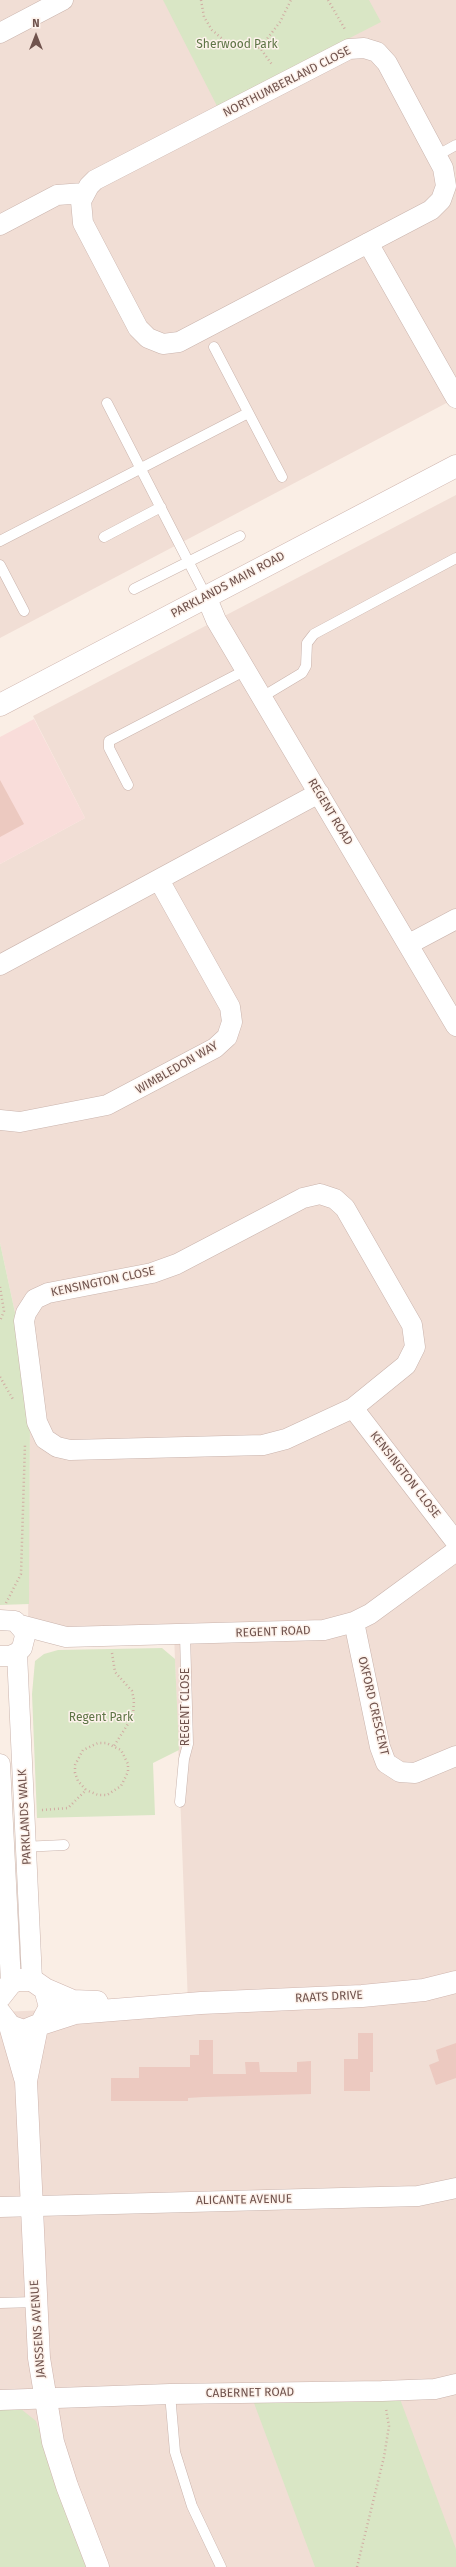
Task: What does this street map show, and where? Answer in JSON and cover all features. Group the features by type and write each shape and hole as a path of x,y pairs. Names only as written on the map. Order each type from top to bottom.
{"street":[{"path":"0,33 63,0"},
{"name":"NORTHUMBERLAND CLOSE","path":"358,48 377,52 387,63 446,177 446,186 441,200 432,210 179,342 162,344 148,338 138,328 83,223 80,208 84,193 95,180 285,82 349,49 358,48"},
{"path":"0,225 57,196 84,193"},
{"path":"368,243 456,398"},
{"name":"PARKLANDS MAIN ROAD","path":"0,705 456,466"},
{"name":"REGENT ROAD","path":"206,596 216,620 409,944 456,1026"},
{"path":"0,965 319,793"},
{"name":"WIMBLEDON WAY","path":"0,1120 20,1122 114,1102 215,1048 227,1037 232,1022 230,1007 159,880"},
{"path":"409,944 456,919"},
{"name":"KENSINGTON CLOSE","path":"311,1195 329,1196 345,1208 412,1325 416,1340 414,1353 406,1365 353,1408 286,1439 263,1445 64,1449 50,1444 39,1428 25,1325 26,1313 35,1299 41,1296 158,1270 177,1264 303,1198 311,1195"},
{"name":"KENSINGTON CLOSE","path":"353,1408 456,1542"},
{"name":"REGENT ROAD","path":"3,1613 9,1619 20,1625 66,1637 309,1632 354,1622 385,1605 456,1551"},
{"name":"OXFORD CRESCENT","path":"354,1622 380,1747 386,1763 400,1772 416,1773 456,1756"},
{"name":"PARKLANDS WALK","path":"10,2002 31,1817 13,1653 25,1636 20,1625"},
{"name":"REGENT ROAD","path":"13,1653 66,1637"},
{"name":"PARKLANDS WALK","path":"0,1764 2,1846 10,2002"},
{"path":"2,1826 31,1817"},
{"name":"RAATS DRIVE","path":"201,2004 73,2001 10,2002 24,2031 75,2014 201,2004 362,1996 424,1990 456,1982"},
{"name":"JANSSENS AVENUE","path":"26,2081 39,2025 50,2007 10,2002 26,2081 35,2302 44,2397 53,2442 67,2486 98,2567"},
{"name":"ALICANTE AVENUE","path":"0,2206 418,2196 456,2188"},
{"name":"CABERNET ROAD","path":"0,2400 44,2397 170,2394 382,2391 435,2389 456,2384"}],"lane":[{"path":"436,156 456,146"},
{"path":"214,347 282,477"},
{"path":"107,403 206,596"},
{"path":"0,541 248,413"},
{"path":"104,537 161,507"},
{"path":"134,588 240,536"},
{"path":"262,697 302,673 306,666 307,643 314,634 456,558"},
{"path":"0,565 24,611"},
{"path":"128,785 109,748 109,741 246,670"},
{"name":"REGENT CLOSE","path":"180,1802 184,1759 188,1744 185,1635"},
{"path":"2,1846 27,1847 64,1845"},
{"path":"0,2303 35,2302"},
{"path":"170,2394 175,2452 192,2506 221,2567"}],"path":[{"path":"201,0 204,17 212,30 227,44 260,48 285,82"},
{"path":"260,48 280,22 291,0"},
{"path":"328,0 358,48"},
{"path":"0,1288 4,1311 0,1321"},
{"path":"0,1377 16,1403"},
{"path":"3,1613 11,1592 21,1574 26,1440"},
{"path":"111,1647 116,1672 132,1691 134,1700 133,1716 114,1746"},
{"path":"98,1743 114,1746 121,1750 128,1764 126,1780 115,1792 98,1795 86,1790 78,1781 75,1773 78,1757 90,1745 98,1743"},
{"path":"31,1817 68,1808 86,1790"},
{"path":"356,2567 384,2457 389,2426 382,2391"}],"shaded area":[{"path":"0,0 456,0 456,398 0,638"},
{"path":"456,495 456,2567 0,2567 0,2012 188,2004 174,1634 28,1627 30,1418 17,1322 0,1243 0,864 85,818 33,716"},
{"path":"34,719 85,818 0,864 0,737"}],"green space":[{"name":"Sherwood Park","path":"163,0 369,0 381,22 217,106"},
{"path":"0,1243 17,1322 30,1418 29,1604 0,1605"},
{"name":"Regent Park","path":"162,1648 175,1659 179,1750 153,1763 155,1815 37,1818 32,1694 35,1661 44,1654 58,1650"},
{"path":"400,2399 456,2549 456,2567 315,2567 254,2403"},
{"path":"0,2408 21,2409 36,2421 86,2567 0,2567"}],"building":[{"path":"0,780 24,824 0,837"},
{"path":"358,2033 373,2033 373,2072 370,2072 370,2091 344,2091 344,2059 358,2059"},
{"path":"199,2040 213,2040 213,2074 246,2074 245,2062 259,2062 260,2072 297,2072 297,2062 311,2061 311,2094 204,2097 188,2098 188,2101 111,2101 111,2078 139,2078 139,2067 190,2067 190,2055 199,2055"},
{"path":"456,2043 456,2078 436,2085 429,2065 439,2061 436,2050"}]}
